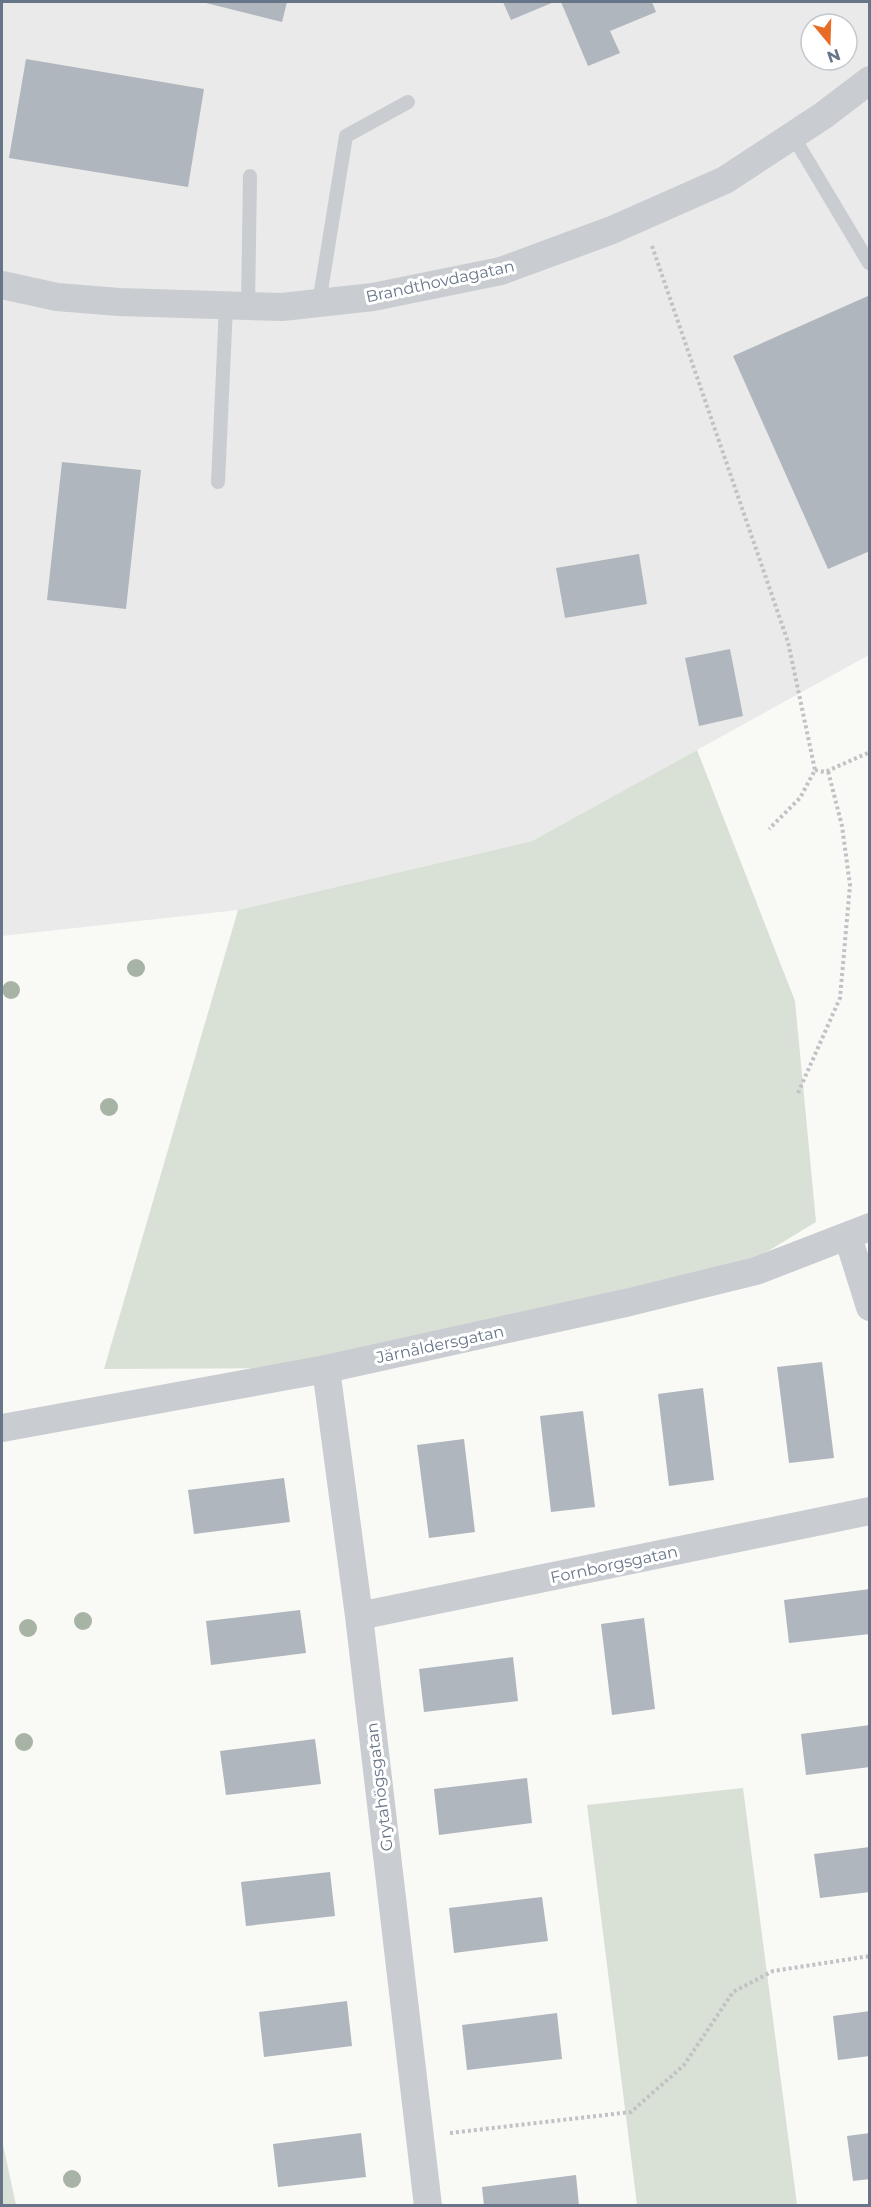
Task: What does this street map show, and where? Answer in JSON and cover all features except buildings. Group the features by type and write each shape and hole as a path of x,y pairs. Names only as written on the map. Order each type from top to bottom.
{"street":[{"name":"Brandthovdagatan","path":"2,285 57,297 119,302 282,307 373,297 501,271 642,217 725,180 793,136 870,80"},
{"path":"859,1232 870,1307"},
{"name":"Järnåldersgatan","path":"2,1428 326,1369 630,1302 756,1271 859,1232"},
{"name":"Grytahögsgatan","path":"326,1369 359,1616 428,2205"},
{"name":"Fornborgsgatan","path":"359,1616 870,1511"}],"lane":[{"path":"319,303 346,136 408,102"},
{"path":"793,136 869,263"},
{"path":"218,482 250,176"}],"path":[{"path":"642,217 788,642 815,770 800,798 769,829"},
{"path":"815,770 828,771 870,752"},
{"path":"798,1093 840,998 850,885 842,826 828,771"},
{"path":"420,2137 632,2112 684,2065 733,1992 773,1971 870,1956"}],"shaded area":[{"path":"2,2 869,2 869,655 532,841 238,910 2,936"},
{"path":"697,750 795,1001 816,1222 740,1268 325,1368 104,1369 238,910 532,841"},
{"path":"743,1788 797,2205 637,2205 587,1805"},
{"path":"2,2140 16,2205 2,2205"}]}
